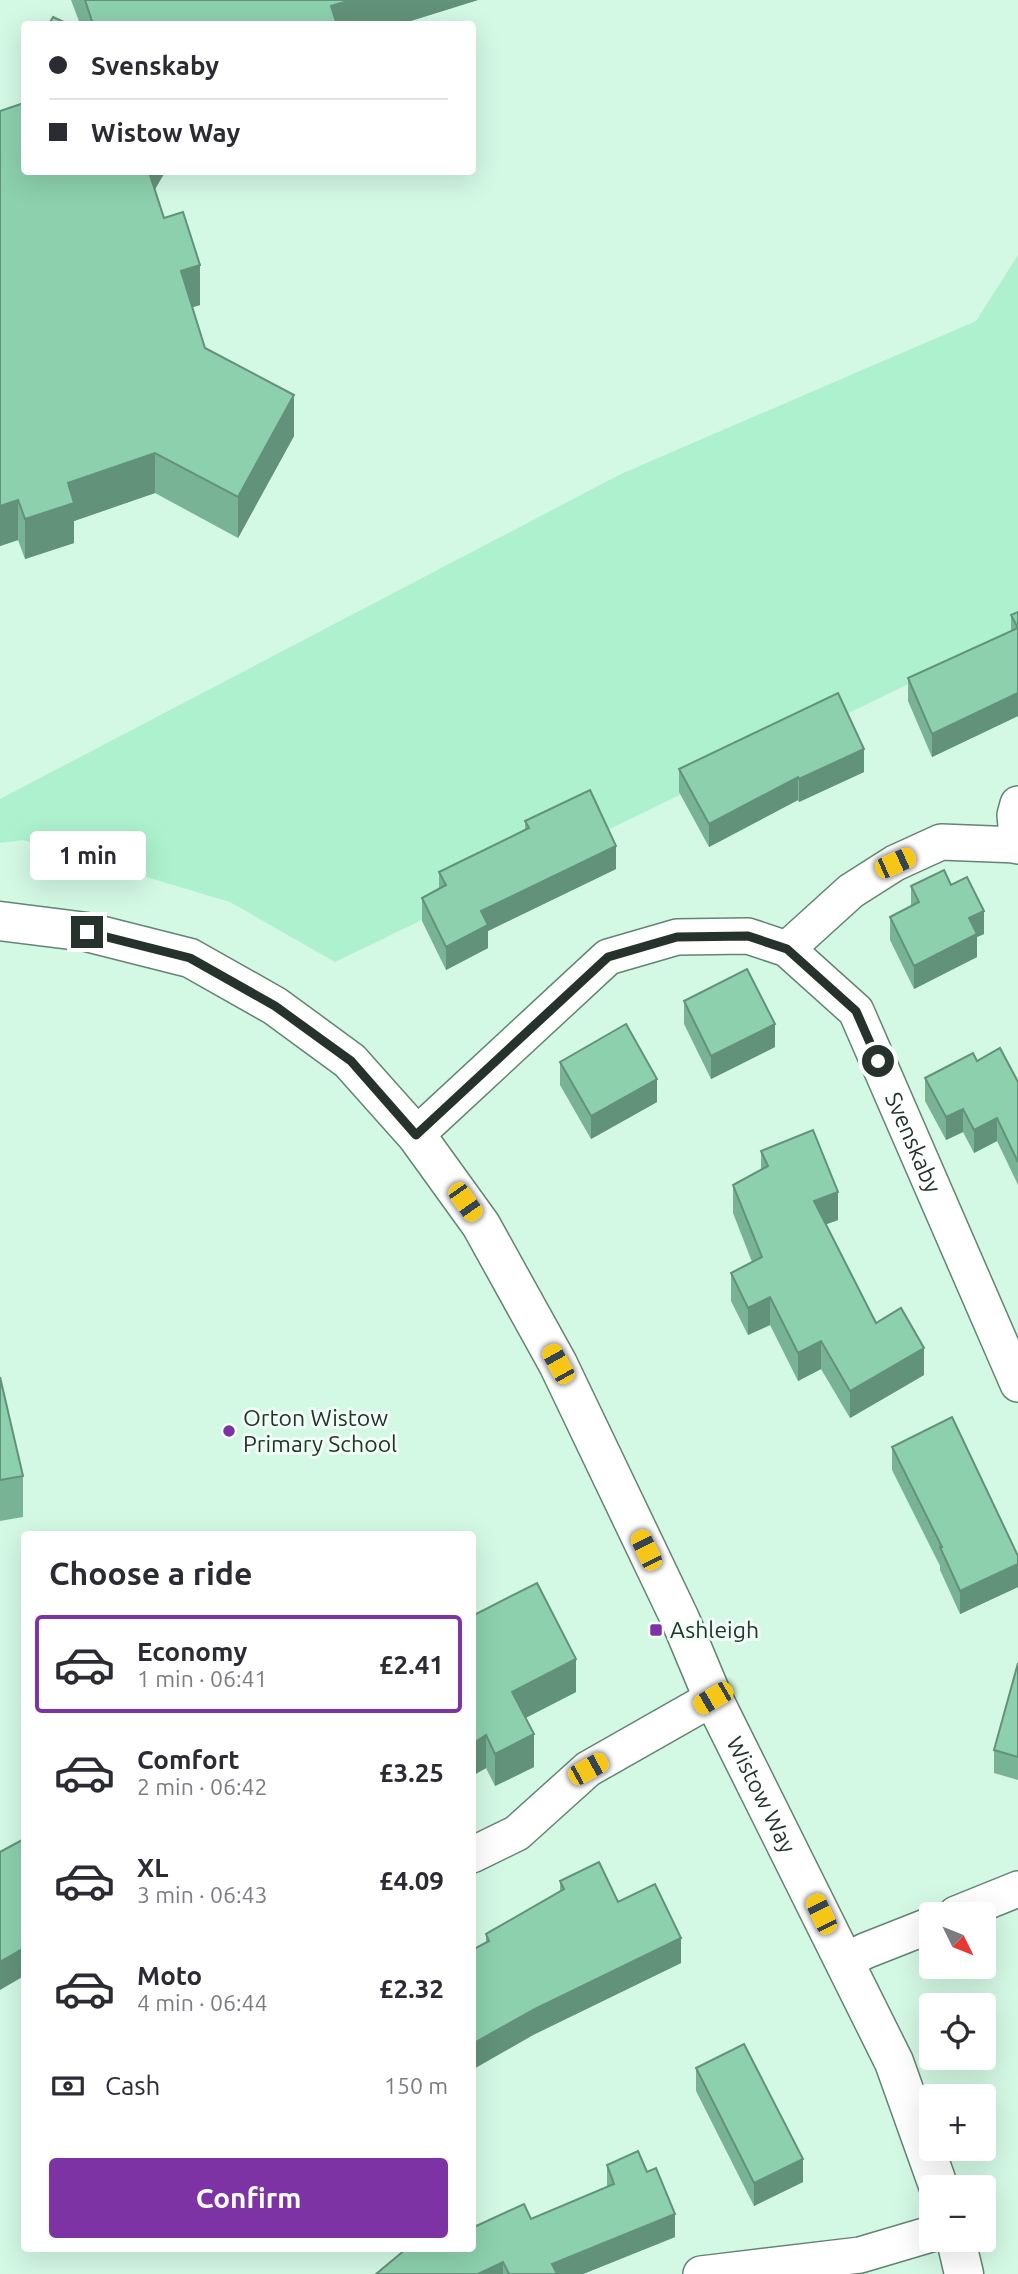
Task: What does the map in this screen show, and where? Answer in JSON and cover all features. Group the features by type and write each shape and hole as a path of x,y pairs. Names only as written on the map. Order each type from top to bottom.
{"street":[{"path":"787,949 851,891 895,863 941,842 1018,845 1015,816 1018,804"},
{"name":"Wistow Way","path":"0,921 87,932 190,958 275,1006 351,1061 416,1135 481,1225 558,1364 680,1619 713,1698 894,2062 934,2175"},
{"name":"Svenskaby","path":"416,1135 608,957 677,937 748,936 787,949 856,1011 1018,1384"},
{"path":"476,1853 517,1833 588,1769 713,1698"},
{"path":"986,1902 1018,1889"},
{"path":"845,1962 864,1951 919,1930"},
{"path":"701,2274 860,2255 919,2238"},
{"path":"959,2252 964,2274"}],"green space":[{"path":"1018,255 1018,631 335,962 230,902 23,840 0,843 0,799 621,474 976,321"}],"building":[{"path":"85,0 351,0 331,6 336,21 92,21"},
{"path":"21,104 21,175 150,175 164,218 183,212 200,265 181,271 205,348 294,395 238,497 155,453 68,483 74,503 25,519 18,500 0,506 0,111"},
{"path":"1018,612 1018,628 1011,615"},
{"path":"1018,628 1018,693 932,734 908,678"},
{"path":"838,693 864,749 799,779 798,777 709,824 679,769"},
{"path":"590,790 616,846 481,911 488,925 446,947 422,898 446,885 439,872 529,828 525,821"},
{"path":"944,870 951,885 967,877 984,911 969,918 977,934 914,966 890,917 919,902 911,886"},
{"path":"747,969 775,1024 711,1056 684,1001"},
{"path":"626,1024 657,1079 591,1116 560,1062"},
{"path":"1000,1048 1018,1082 1018,1162 997,1118 974,1130 963,1109 946,1117 925,1078 973,1053 977,1061"},
{"path":"813,1130 838,1192 814,1201 876,1323 901,1308 924,1348 850,1391 821,1341 798,1353 770,1297 748,1308 731,1273 762,1257 733,1185 768,1166 761,1151"},
{"path":"0,1377 23,1476 0,1480"},
{"path":"952,1417 1018,1556 1018,1564 960,1591 942,1547 892,1447"},
{"path":"537,1583 576,1659 512,1692 534,1734 495,1754 486,1735 476,1741 476,1614"},
{"path":"1018,1663 1018,1757 994,1750"},
{"path":"21,1841 21,1950 0,1962 0,1852"},
{"path":"599,1862 618,1902 655,1884 681,1938 535,2009 476,2042 476,1948 489,1941 486,1934 564,1889 560,1881"},
{"path":"744,2044 803,2159 754,2183 696,2068"},
{"path":"638,2151 647,2172 656,2168 675,2214 552,2264 557,2274 509,2274 503,2262 478,2274 376,2274 402,2252 476,2252 476,2226 524,2204 531,2219 614,2184 607,2165"}],"place":[{"name":"Orton Wistow Primary School","path":"229,1431"},
{"name":"Ashleigh","path":"656,1630"}],"route":[{"path":"87,932 190,958 275,1006 351,1061 416,1135 608,957 677,937 748,936 787,949 856,1011 878,1061"}]}
